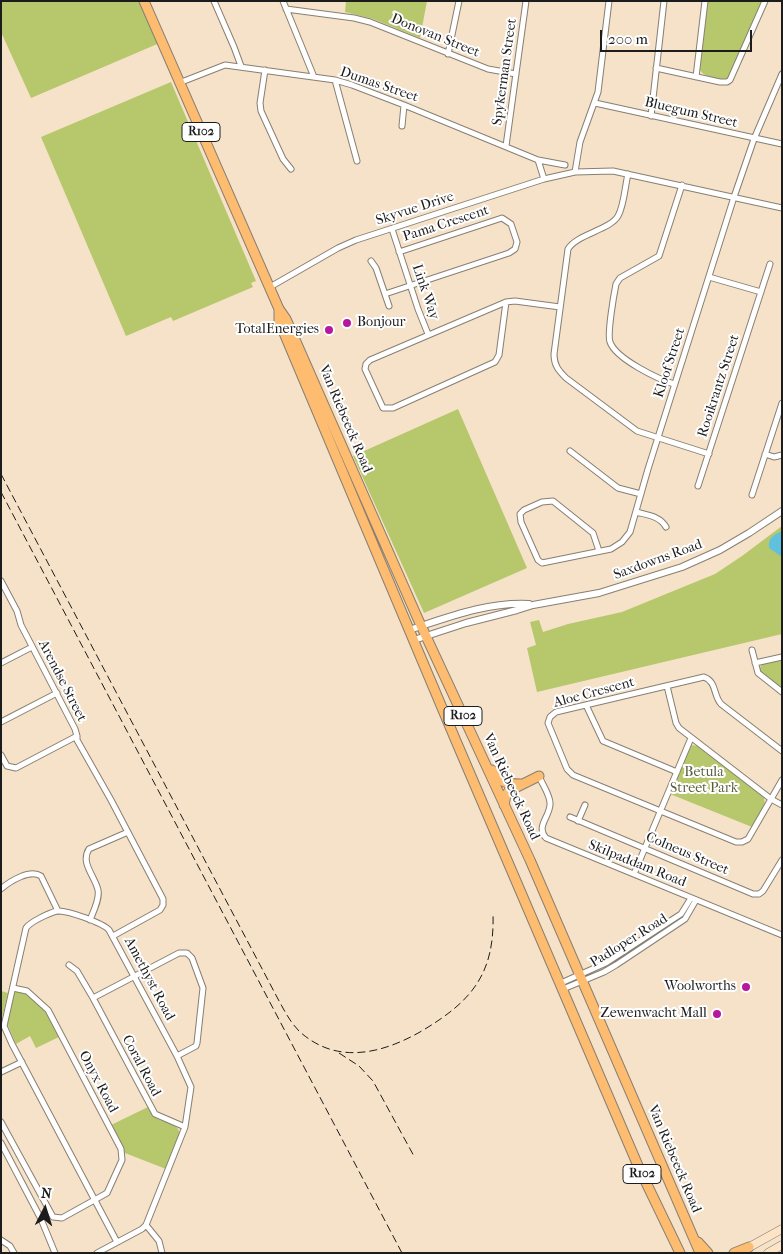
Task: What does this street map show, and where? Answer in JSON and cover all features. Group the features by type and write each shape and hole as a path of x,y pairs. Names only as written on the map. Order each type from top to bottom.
{"main road":[{"name":"Van Riebeeck Road","path":"144,1 421,626 530,860 700,1253"},
{"name":"Van Riebeeck Road","path":"279,309 279,321 409,630 639,1168 680,1253"},
{"path":"476,746 499,780 508,784 521,784"},
{"path":"504,805 507,793 539,776"},
{"path":"738,1253 782,1229"},
{"path":"689,1230 708,1253"},
{"path":"768,1253 782,1245"},
{"path":"734,1253 749,1247"}],"street":[{"path":"214,1 241,66"},
{"path":"283,1 314,77"},
{"path":"448,54 459,1"},
{"name":"Spykerman Street","path":"506,146 526,1"},
{"path":"609,1 598,92 580,142 575,172 613,171 782,208"},
{"path":"651,116 664,1"},
{"path":"696,77 705,1"},
{"path":"656,68 727,82 730,80 765,1"},
{"name":"Donovan Street","path":"286,9 354,18 370,22 488,69 516,74"},
{"name":"Dumas Street","path":"180,83 222,65 241,66 335,80 404,105 538,160 565,165"},
{"path":"265,70 260,103 261,111 283,159 291,169"},
{"name":"Kloof Street","path":"599,551 618,546 628,536 657,438 734,197 754,139 782,74"},
{"path":"335,80 357,161"},
{"name":"Bluegum Street","path":"595,103 782,144"},
{"path":"402,126 404,105"},
{"path":"538,160 544,179"},
{"name":"Skyvue Drive","path":"270,287 338,248 544,179 575,172"},
{"path":"628,174 619,214 616,219 574,242 568,249 554,361 557,368 631,428 709,454"},
{"path":"674,384 656,378 638,367 613,348 609,336 616,284 620,278 659,256 682,185"},
{"name":"Pama Crescent","path":"399,252 502,218 511,224 514,231 517,242 513,251 411,285"},
{"name":"Link Way","path":"392,229 428,334"},
{"path":"371,261 376,268 389,306"},
{"name":"Rooikrantz Street","path":"698,486 770,264"},
{"path":"709,277 761,292"},
{"path":"385,294 411,285"},
{"path":"506,302 499,356 495,362 393,408 383,408 365,369 366,364 370,360 506,302 515,301 560,307"},
{"path":"752,494 782,404"},
{"path":"570,451 618,488 640,494"},
{"path":"765,454 774,457 782,455"},
{"path":"552,501 593,532 599,551 540,562 521,522 520,514 524,510 542,502 552,501"},
{"name":"Saxdowns Road","path":"414,640 533,605 599,593 682,567 728,546 782,511"},
{"path":"636,512 657,518 664,522 666,526"},
{"name":"Arendse Street","path":"1,581 17,611 21,625 32,647 76,729 77,736 16,768 9,767 1,755"},
{"name":"Saxdowns Road","path":"409,630 452,615 486,606 511,603 533,605"},
{"path":"1,663 32,647"},
{"path":"752,650 759,674 782,692"},
{"path":"755,663 782,657"},
{"name":"Aloe Crescent","path":"782,750 718,702 713,684 709,679 701,677 556,712 551,715 549,720 549,726 567,769 575,776 740,843 748,839 782,780"},
{"path":"667,686 676,723 680,730 771,799 782,805"},
{"path":"1,722 56,693"},
{"path":"586,705 603,741 676,772"},
{"path":"77,736 92,768 163,899 163,905 160,910 113,936"},
{"path":"634,874 691,738"},
{"name":"Skilpaddam Road","path":"539,776 550,804 542,828 545,837 782,935"},
{"path":"578,821 585,805"},
{"name":"Colneus Street","path":"570,817 756,894 761,893 766,887 782,860"},
{"path":"90,920 98,890 86,862 86,855 89,849 128,832"},
{"path":"1,889 30,874 38,874 41,876 58,911 27,926 3,1026 118,1242"},
{"name":"Padloper Road","path":"562,986 616,965 685,919 693,899"},
{"name":"Amethyst Road","path":"58,911 106,926 135,976 191,1087 185,1127 146,1225"},
{"path":"93,998 179,953 187,953 192,958 204,988 196,1046 177,1056"},
{"name":"Coral Road","path":"69,965 77,971 93,998 155,1114 185,1127"},
{"name":"Onyx Road","path":"13,988 27,991 48,1010 122,1152 122,1160 108,1192 96,1200"},
{"path":"1,1072 22,1062"},
{"path":"1,1122 50,1215 61,1218 96,1200"},
{"path":"1,1144 41,1219 55,1253"},
{"path":"97,1253 146,1225 159,1241 162,1253"},
{"path":"1,1240 14,1253"}],"green space":[{"path":"1,1 144,1 162,42 31,98 1,32"},
{"path":"346,1 427,1 420,38 373,19 345,12"},
{"path":"708,1 763,1 730,77 727,78 709,77 700,70"},
{"path":"171,82 256,281 251,283 253,287 173,321 171,317 126,336 41,137"},
{"path":"458,409 527,568 424,613 353,456"},
{"path":"782,526 782,634 537,692 527,648 536,645 530,622 539,620 543,632 568,624 622,612 715,574"},
{"path":"782,659 782,690 760,673 760,669 766,662"},
{"name":"Betula Street Park","path":"692,745 697,746 764,797 765,805 752,827 670,794"},
{"path":"1,991 8,993 1,1022"},
{"path":"17,991 38,1003 59,1037 36,1048 30,1036 16,1044 7,1023 13,994"},
{"path":"148,1107 151,1113 159,1120 174,1125 179,1130 180,1134 166,1169 125,1153 111,1125"}],"water":[{"path":"782,531 782,557 769,548 769,541"}],"railway":[{"path":"1,474 278,999 299,1031 313,1042 328,1049 359,1053 390,1046 420,1032 438,1021 466,998 476,984 490,954 493,935 493,913"},
{"path":"1,492 402,1253"},
{"path":"339,1053 359,1066 373,1081 415,1158"}],"place":[{"name":"Bonjour","path":"347,323"},
{"name":"TotalEnergies","path":"329,330"},
{"name":"Woolworths","path":"746,987"},
{"name":"Zewenwacht Mall","path":"717,1014"}]}
